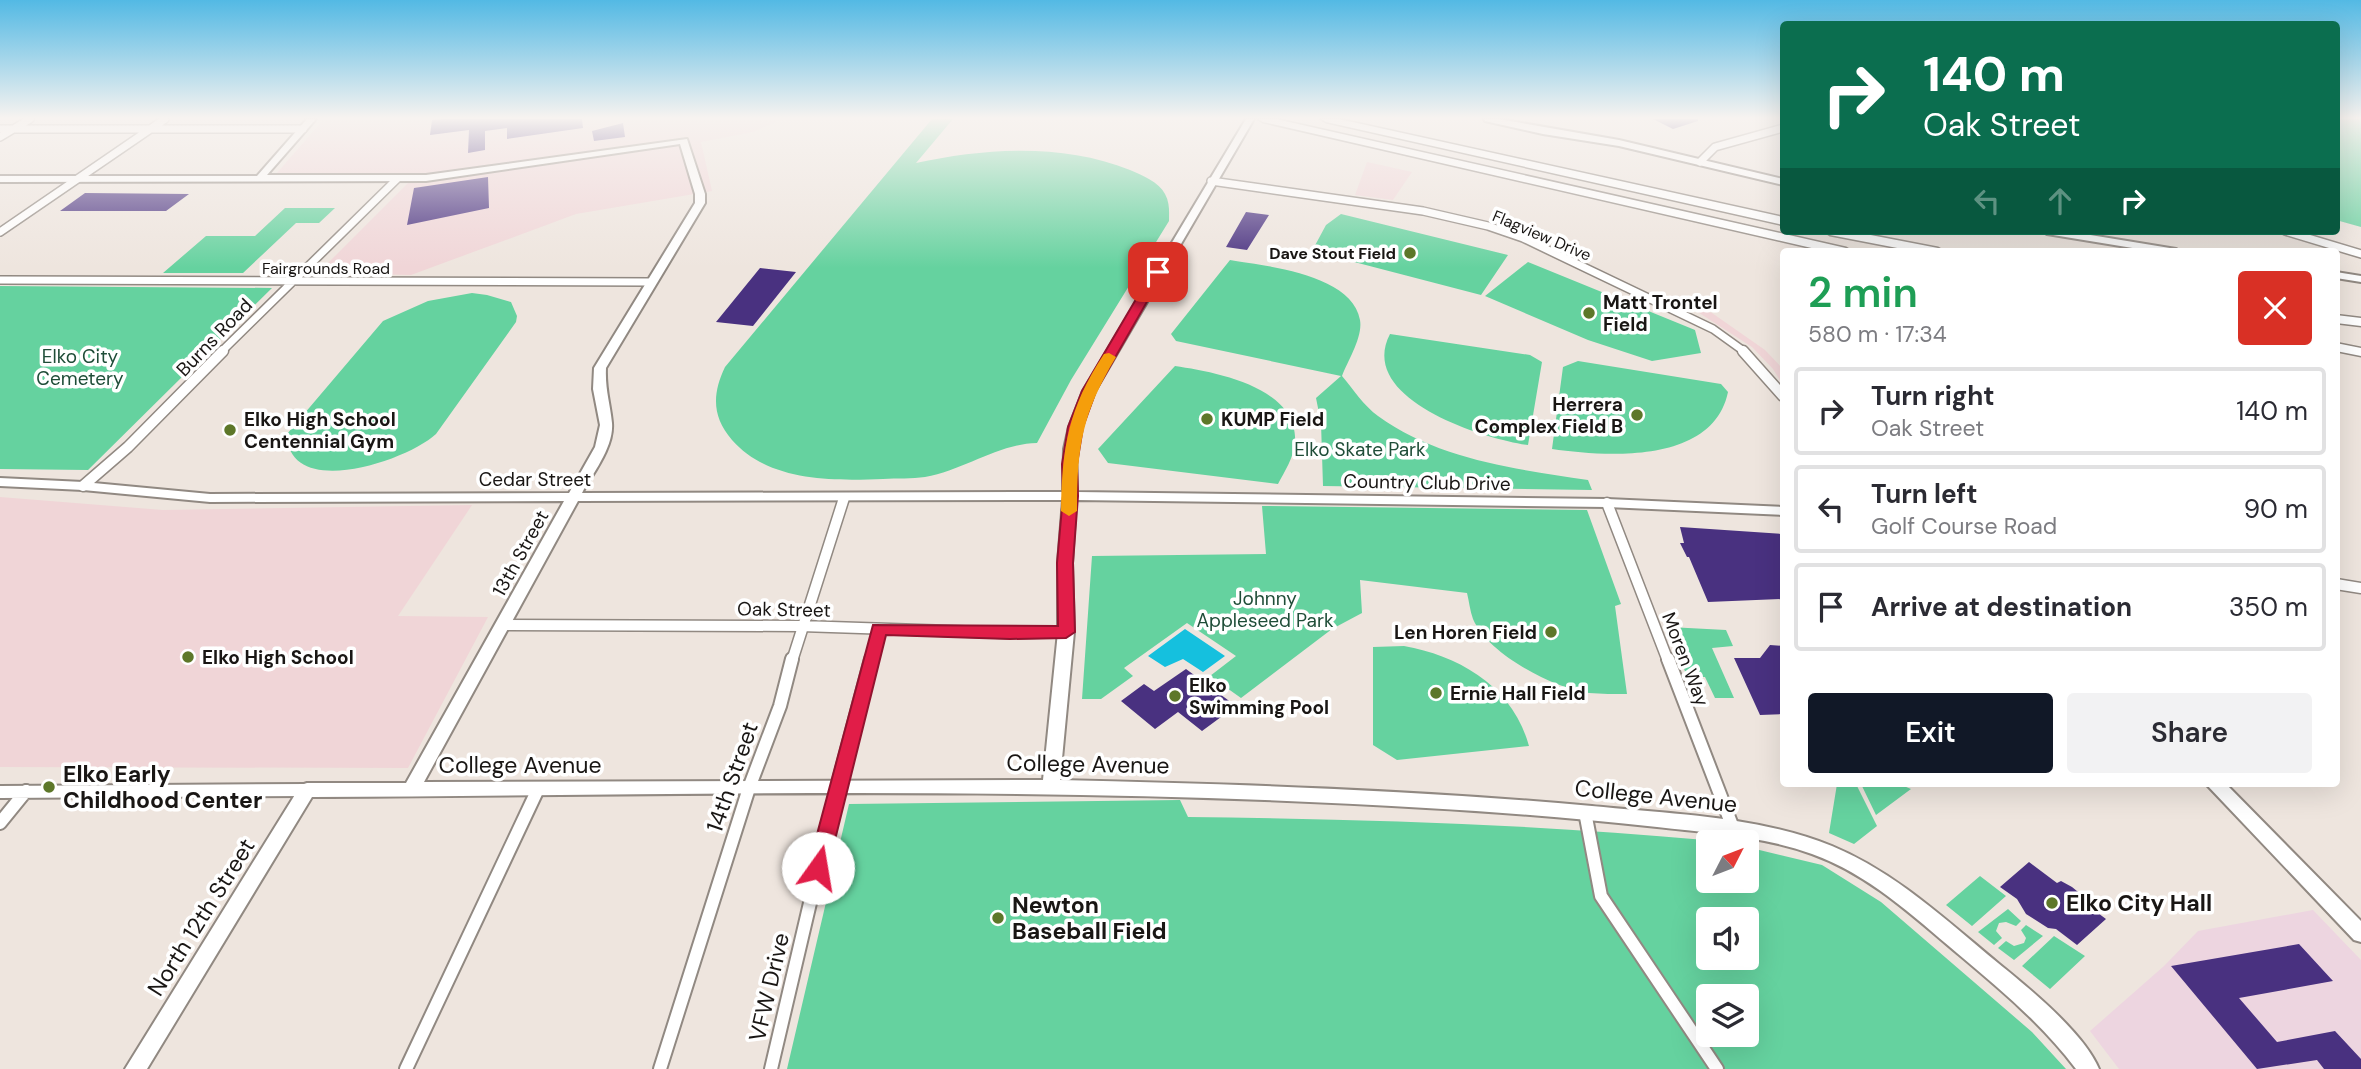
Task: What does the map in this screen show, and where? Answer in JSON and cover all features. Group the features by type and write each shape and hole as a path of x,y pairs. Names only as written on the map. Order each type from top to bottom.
{"highway":[{"path":"1480,169 1828,248"},
{"path":"1550,169 1780,220"},
{"path":"1851,235 1917,248"},
{"path":"2340,319 2361,322"},
{"path":"2340,338 2361,341"},
{"path":"2340,348 2361,352"}],"street":[{"path":"0,232 95,169"},
{"path":"258,180 268,169"},
{"name":"13th Street","path":"397,179 442,177 497,169"},
{"name":"13th Street","path":"411,790 601,447 606,425 599,389 600,368 700,203 692,169"},
{"path":"1051,787 1066,632 1065,563 1070,449 1089,391 1219,169"},
{"path":"1727,169 1780,182"},
{"path":"0,179 397,179"},
{"name":"Burns Road","path":"83,486 128,447 290,282 397,179"},
{"name":"Flagview Drive","path":"1212,181 1423,211 1488,226 1523,238 1713,329 1749,356 1780,392"},
{"path":"2072,235 2151,248"},
{"path":"2298,235 2361,254"},
{"path":"2340,276 2361,279"},
{"name":"Fairgrounds Road","path":"0,280 652,282"},
{"name":"Cedar Street","path":"0,482 83,486 209,498 1070,496"},
{"name":"Country Club Drive","path":"1070,496 1606,503 1780,511"},
{"name":"14th Street","path":"660,1069 749,788 780,706 801,625 844,498"},
{"name":"Moren Way","path":"1606,503 1733,828"},
{"path":"2340,585 2361,588"},
{"name":"Oak Street","path":"502,625 801,625 1010,633 1066,632"},
{"name":"VFW Drive","path":"771,1069 837,788 879,629"},
{"name":"College Avenue","path":"0,792 1051,787 1392,797 1585,812 1733,828 1782,837 1823,849 1881,880 2042,1013 2064,1035 2088,1069"},
{"path":"2217,787 2361,934"},
{"path":"406,1069 538,789"},
{"name":"North 12th Street","path":"135,1069 307,790"},
{"path":"0,823 26,792"},
{"path":"1585,812 1601,896 1717,1069"}],"shaded area":[{"path":"280,169 707,169 712,191 576,214 411,275 318,273 415,176 276,174"},
{"path":"1364,169 1398,169 1412,172 1393,200 1355,195"},
{"path":"1690,307 1712,313 1765,350 1780,366 1780,380 1752,347"},
{"path":"0,497 163,510 472,505 398,616 488,617 408,768 0,767"},
{"path":"2313,910 2361,960 2361,1069 2119,1069 2090,1031 2164,966 2198,931"}],"green space":[{"path":"890,169 1127,169 1159,186 1168,201 1169,221 1071,380 1037,443 1008,448 940,474 925,477 843,480 802,476 764,464 747,454 725,431 718,414 716,396 725,367"},
{"path":"2340,169 2361,169 2361,227 2340,221"},
{"path":"285,208 335,208 319,223 296,223 243,273 163,273 206,236 255,236"},
{"name":"Dave Stout Field","path":"1341,214 1508,255 1481,295 1312,251 1326,225"},
{"name":"Elko Skate Park","path":"1230,260 1306,275 1325,282 1354,304 1360,320 1359,334 1342,376 1378,416 1426,443 1452,453 1506,467 1588,480 1592,490 1323,486 1321,423 1316,398 1341,376 1176,341 1171,334"},
{"name":"Matt Trontel Field","path":"1528,262 1695,330 1701,353 1652,361 1588,340 1485,296"},
{"name":"Elko City Cemetery","path":"0,286 272,288 88,470 0,469"},
{"path":"472,293 511,302 517,316 516,322 436,434 401,455 351,469 327,471 307,466 292,454 287,434 383,321 428,301"},
{"path":"1390,334 1530,355 1542,362 1528,445 1456,424 1430,412 1407,396 1391,378 1384,357"},
{"name":"Herrera Complex Field B","path":"1578,361 1721,384 1728,392 1718,415 1702,432 1680,444 1628,453 1601,454 1552,449 1563,367"},
{"name":"KUMP Field","path":"1175,366 1232,378 1270,396 1284,409 1293,425 1295,444 1291,459 1278,484 1108,463 1098,449"},
{"name":"Johnny Appleseed Park","path":"1262,506 1587,510 1621,604 1615,606 1627,694 1574,690 1540,677 1523,667 1492,645 1481,632 1473,619 1467,593 1360,580 1362,613 1332,629 1241,698 1210,676 1236,656 1187,623 1124,668 1133,676 1101,699 1082,699 1092,556 1266,554"},
{"path":"1669,627 1726,630 1733,646 1712,648 1734,698 1715,698 1705,677 1687,677"},
{"name":"Ernie Hall Field","path":"1404,646 1445,658 1482,678 1511,707 1529,746 1397,760 1373,745 1373,647"},
{"path":"1837,787 1858,787 1877,826 1854,844 1829,833"},
{"path":"1862,787 1911,789 1876,815"},
{"path":"1180,800 1188,817 1447,823 1696,839 1696,893 1759,893 1759,850 1822,865 1881,902 2032,1032 2066,1069 787,1069 849,804"},
{"path":"1980,876 2006,896 1972,926 1946,905"},
{"path":"2008,909 2021,921 2016,926 2006,922 1999,923 1996,931 2002,938 1994,945 1978,932"},
{"path":"2026,925 2043,936 2014,960 1998,948 2006,941 2014,946 2024,943 2026,938 2021,930"},
{"path":"2054,936 2085,956 2050,989 2022,966"}],"water":[{"path":"1185,629 1225,656 1203,672 1183,659 1165,667 1148,656"}],"building":[{"path":"488,177 489,208 407,225 414,188"},
{"path":"85,193 189,194 166,211 60,211"},
{"path":"1246,212 1269,215 1247,250 1226,247"},
{"path":"760,268 796,272 753,326 716,322"},
{"path":"1680,527 1780,534 1780,599 1708,602 1689,557 1680,543 1684,543"},
{"path":"1770,645 1780,646 1780,714 1760,715 1734,658 1760,658"},
{"name":"Elko Swimming Pool","path":"1186,669 1236,706 1202,731 1178,712 1155,729 1121,701 1144,684 1154,691"},
{"name":"Elko City Hall","path":"2029,862 2057,883 2061,881 2072,887 2083,896 2079,899 2106,919 2077,945 2056,929 2048,928 2026,914 2017,899 2000,887"},
{"path":"2299,944 2333,981 2239,998 2277,1042 2335,1031 2361,1059 2361,1069 2324,1069 2317,1060 2257,1069 2171,966"}],"slow traffic":[{"path":"1069,511 1070,449 1075,427 1089,391 1109,357"}],"place":[{"name":"Dave Stout Field","path":"1410,253"},
{"name":"Matt Trontel Field","path":"1589,313"},
{"name":"Herrera Complex Field B","path":"1637,415"},
{"name":"KUMP Field","path":"1207,419"},
{"name":"Elko High School Centennial Gym","path":"230,430"},
{"name":"Len Horen Field","path":"1551,632"},
{"name":"Elko High School","path":"188,657"},
{"name":"Ernie Hall Field","path":"1436,693"},
{"name":"Elko Swimming Pool","path":"1175,696"},
{"name":"Elko Early Childhood Center","path":"49,787"},
{"name":"Elko City Hall","path":"2052,903"},
{"name":"Newton Baseball Field","path":"998,918"}],"route":[{"path":"818,868 879,629 1066,632 1065,563 1070,496 1069,464 1075,427 1089,391 1158,272"}]}
